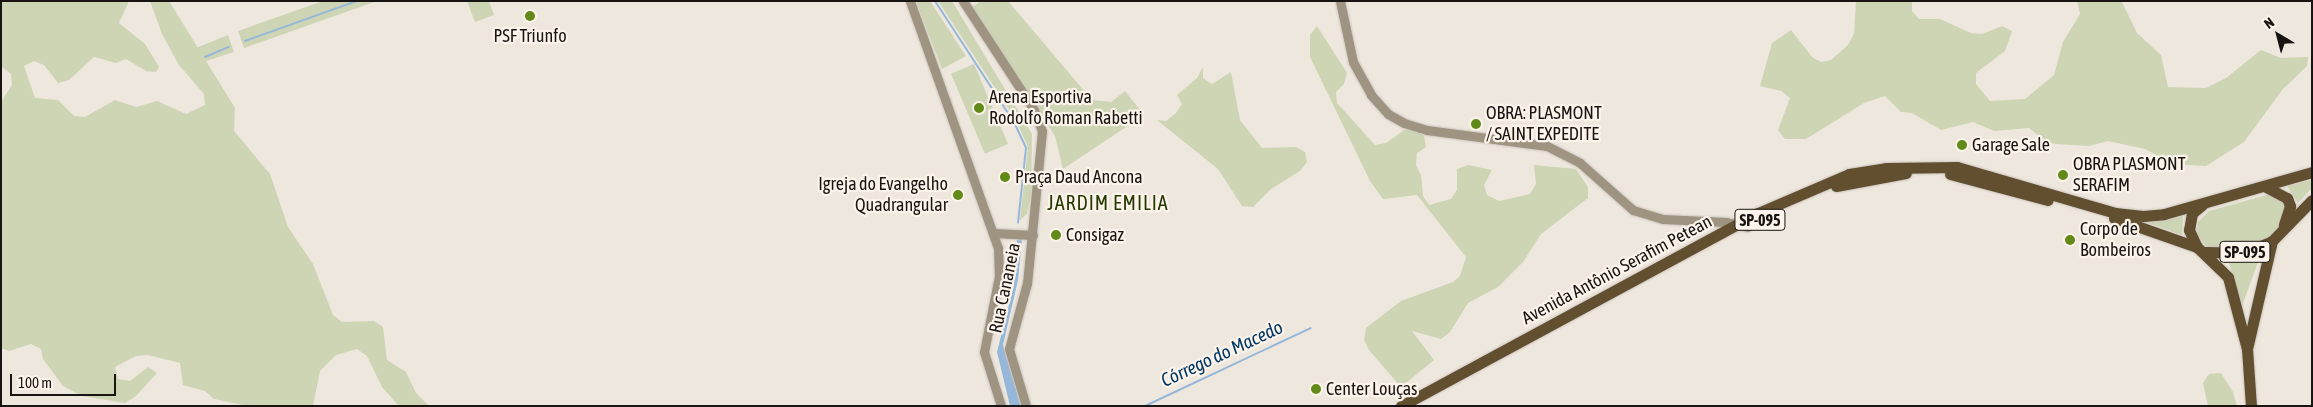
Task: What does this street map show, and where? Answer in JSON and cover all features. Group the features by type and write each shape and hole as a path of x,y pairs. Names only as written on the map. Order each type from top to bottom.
{"main road":[{"name":"Avenida Antônio Serafim Petean","path":"1416,406 1743,226 1849,174 1919,166 1988,174 2115,213 2164,214 2204,203"},
{"name":"SP-095","path":"2204,203 2266,187 2312,172"},
{"name":"Avenida Antônio Serafim Petean","path":"1402,406 1720,234 1743,226 1818,192 1853,181 1906,173 1953,174 2136,224 2200,249"},
{"path":"2266,187 2281,192 2290,206 2281,232"},
{"name":"SP-095","path":"2200,249 2217,255 2244,252 2272,241 2312,200"},
{"path":"2204,203 2192,213 2189,224 2200,249 2221,266 2231,282 2247,350 2251,406"},
{"path":"2247,350 2272,241"}],"street":[{"path":"910,1 952,111 994,233 999,276 988,323 984,352 1001,406"},
{"path":"1340,1 1353,62 1371,95 1388,114 1427,130 1558,149 1580,163 1633,210 1663,219 1711,221 1743,226"},
{"name":"Rua Cananeia","path":"964,3 1034,110 1042,131 1033,235 1026,283 1009,349 1026,406"},
{"path":"1711,221 1719,227 1720,234"},
{"path":"994,233 1033,235"}],"green space":[{"path":"1,1 129,1 119,23 145,44 159,67 156,72 146,71 126,59 116,63 94,57 69,80 58,83 44,65 34,61 24,66 35,98 58,100 74,116 85,117 115,100 136,107 157,101 186,114 205,105 204,94 179,65 162,34 150,1 169,1 235,108 234,131 270,174 288,227 313,264 333,315 342,322 374,321 383,327 387,360 406,372 416,393 429,406 399,406 382,387 367,356 357,349 336,355 320,371 313,406 247,406 214,399 205,391 183,385 180,363 148,355 136,356 115,367 118,379 130,381 148,367 157,373 135,397 125,403 82,396 63,386 43,359 41,349 31,344 9,351 1,348 1,102 12,85 11,74 1,66"},
{"path":"323,1 377,1 244,48 238,31"},
{"path":"467,1 489,1 494,15 475,22"},
{"path":"916,1 930,1 966,56 942,69"},
{"path":"938,1 952,1 1032,134 1031,196 1027,214 1020,220 1028,147 1016,120"},
{"path":"981,1 1008,1 1092,100 1111,102 1125,91 1144,115 1063,169 1055,136 971,8"},
{"path":"1856,1 1912,1 1912,11 1919,19 1940,19 1971,33 1982,34 2002,26 2012,31 2005,51 1976,73 1976,84 1990,101 2025,99 2054,75 2063,42 2080,14 2077,1 2122,2 2137,33 2161,55 2168,87 2206,88 2226,78 2261,50 2281,58 2308,57 2307,66 2283,89 2244,142 2206,166 2173,164 2145,149 2108,141 2089,146 2046,142 2029,128 1994,131 1973,122 1941,130 1912,113 1901,112 1885,96 1864,103 1806,139 1785,139 1778,130 1790,98 1781,91 1760,86 1772,43 1791,30 1812,57 1821,62 1831,60 1848,45 1854,34"},
{"path":"1317,26 1347,73 1344,84 1336,92 1337,103 1375,145 1386,143 1404,130 1415,129 1424,136 1426,147 1417,153 1416,165 1421,175 1423,196 1429,205 1451,199 1457,190 1457,169 1468,165 1492,170 1484,185 1487,195 1499,201 1530,194 1536,184 1534,165 1576,169 1588,187 1588,198 1541,234 1523,262 1498,287 1468,303 1450,332 1441,339 1412,331 1434,360 1401,387 1369,350 1364,340 1366,328 1401,301 1453,282 1460,276 1466,257 1417,195 1383,199 1370,181 1310,57 1310,35"},
{"path":"228,35 234,52 206,61 196,48"},
{"name":"Arena Esportiva Rodolfo Roman Rabetti","path":"974,64 1008,144 985,154 951,74"},
{"path":"1203,67 1203,78 1212,84 1231,72 1240,120 1262,148 1296,147 1305,152 1307,162 1300,171 1271,189 1253,207 1242,206 1218,169 1157,120 1166,121 1176,113 1182,104 1177,95 1197,78"},
{"path":"2312,180 2312,188 2298,203 2287,186"},
{"path":"2270,194 2281,199 2289,208 2281,230 2243,251 2221,251 2206,246 2197,234 2198,222 2209,211"},
{"path":"2183,216 2182,235 2146,222 2167,220"},
{"path":"2261,254 2242,306 2228,260"},
{"path":"2221,373 2233,392 2237,406 2208,406 2203,383 2209,374"}],"water":[{"path":"1017,239 1022,239 1018,280 1003,345 1021,406 1010,406 997,352 1014,285"}],"waterway":[{"path":"245,41 357,1"},
{"path":"935,1 1014,122 1026,148 1018,223"},
{"path":"205,57 229,47"},
{"name":"Córrego do Macedo","path":"1145,406 1311,328"}],"place":[{"name":"PSF Triunfo","path":"530,16"},
{"name":"Arena Esportiva Rodolfo Roman Rabetti","path":"979,108"},
{"name":"OBRA: PLASMONT / SAINT EXPEDITE","path":"1476,124"},
{"name":"Garage Sale","path":"1962,145"},
{"name":"OBRA PLASMONT SERAFIM","path":"2063,175"},
{"name":"Praça Daud Ancona","path":"1005,177"},
{"name":"Igreja do Evangelho Quadrangular","path":"958,195"},
{"name":"Consigaz","path":"1056,235"},
{"name":"Corpo de Bombeiros","path":"2070,240"},
{"name":"Center Louças","path":"1316,389"}],"district":[{"name":"JARDIM EMILIA","path":"1108,202"}]}
